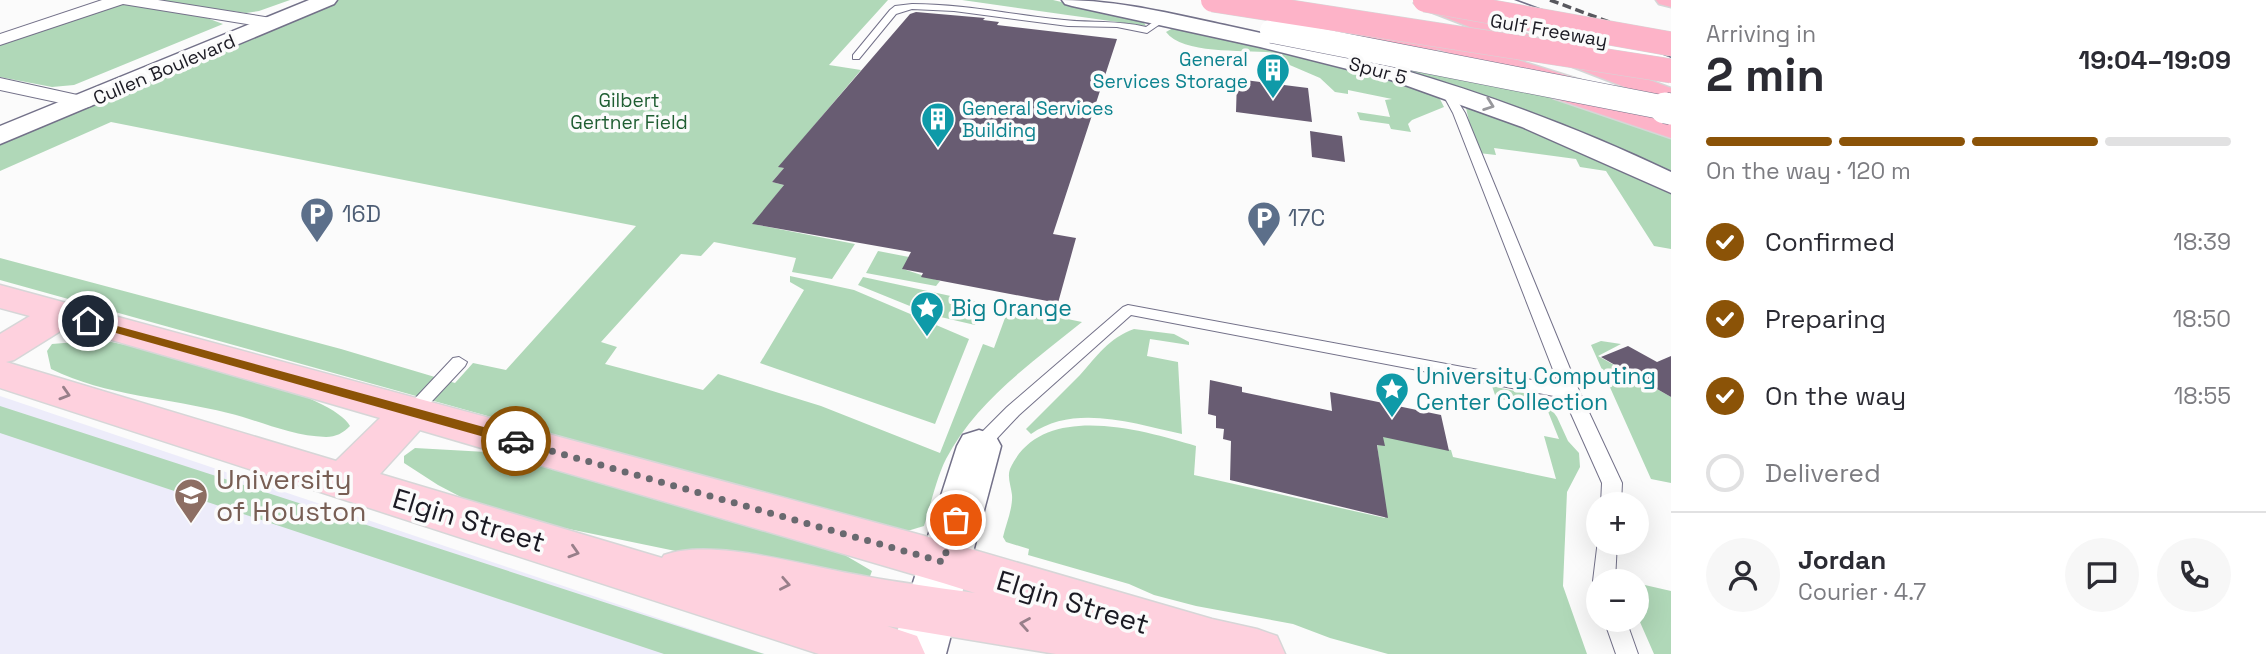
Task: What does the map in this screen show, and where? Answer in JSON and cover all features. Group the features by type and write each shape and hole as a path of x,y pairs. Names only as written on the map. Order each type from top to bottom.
{"highway":[{"path":"1213,0 1671,71"},
{"path":"1219,0 1446,58 1671,130"},
{"path":"1282,0 1394,28 1480,54 1565,82 1671,124"},
{"name":"Gulf Freeway","path":"1425,0 1671,44"},
{"path":"1459,0 1671,81"},
{"name":"Gulf Freeway","path":"1459,0 1671,37"},
{"path":"1666,0 1671,1"},
{"path":"1408,1 1671,97"},
{"name":"Gulf Freeway","path":"1408,1 1671,52"}],"main road":[{"name":"Cullen Boulevard","path":"260,22 300,0"},
{"name":"Cullen Boulevard","path":"0,136 73,100 260,22 327,0"},
{"name":"Spur 5","path":"1072,0 1289,47 1445,89 1557,130 1671,184"},
{"path":"1116,0 1671,109"},
{"path":"1495,0 1671,66"},
{"name":"Cullen Boulevard","path":"0,122 73,100"},
{"path":"0,296 413,411 930,609"},
{"path":"0,351 62,314"},
{"name":"Elgin Street","path":"0,374 897,654"},
{"path":"345,481 413,411"},
{"path":"930,609 979,446"},
{"path":"620,566 724,572 1170,652 1235,649"}],"street":[{"path":"0,40 118,0"},
{"path":"127,0 260,22"},
{"path":"0,83 73,100"}],"lane":[{"path":"856,57 896,9 911,5 939,5 1069,23 1125,24 1147,30 1162,20"},
{"path":"1445,89 1459,113 1571,393 1612,483 1612,492"},
{"path":"979,446 1013,411 1128,310 1571,393"},
{"path":"413,411 459,362"},
{"path":"1619,632 1627,654"}],"shaded area":[{"name":"University of Houston","path":"0,396 765,654 0,654"}],"green space":[{"path":"149,0 290,0 246,13"},
{"name":"Gilbert Gertner Field","path":"336,0 888,0 829,65 861,70 779,167 784,168 772,182 784,185 753,224 855,244 832,279 792,272 796,258 714,242 701,256 681,254 601,342 617,347 605,364 703,390 718,374 821,406 940,453 983,344 994,348 1009,307 1082,322 1007,384 973,419 958,438 942,467 924,526 904,532 0,280 0,258 341,349 455,383 473,363 506,370 636,226 111,122 0,171 0,141"},
{"path":"962,0 1053,0 1143,21 1146,26"},
{"path":"117,3 207,18 223,24 74,85 52,87 0,77 0,43"},
{"path":"1173,28 1338,64 1437,93 1444,107 1412,120 1408,124 1411,132 1391,129 1389,124 1360,120 1357,112 1390,117 1385,100 1392,99 1348,90 1348,94 1335,92 1320,78 1285,63 1282,54 1188,45 1175,40 1166,32"},
{"path":"1243,31 1517,84 1671,137 1671,175 1628,155"},
{"path":"1472,104 1671,191 1671,249 1654,246 1606,171 1580,167 1576,159 1494,148 1496,155 1470,152 1472,134 1466,105"},
{"path":"878,251 909,257 903,269 940,281 936,286 866,273"},
{"path":"790,276 854,290 969,339 935,424 760,363 804,290 790,282"},
{"path":"863,277 983,303 975,325 932,315 858,285"},
{"path":"1134,329 1174,334 1189,342 1189,345 1150,339 1147,356 1178,362 1182,434 1125,421 1086,418 1048,425 1031,434 1026,429 1104,348 1117,337"},
{"path":"100,340 194,361 274,385 336,412 350,426 330,437 301,434 228,413 116,391 51,369 47,351 52,344"},
{"path":"1601,341 1621,344 1598,356 1671,397 1671,483 1651,479 1591,345"},
{"path":"1492,386 1524,393 1549,406 1568,441 1579,453 1580,467 1567,492 1563,586 1587,654 1388,654 1330,638 1293,624 1196,606 1154,595 1129,584 1028,555 1029,549 1006,542 1003,537 1012,500 1010,469 1025,448 1045,434 1068,427 1122,428 1196,446 1194,475 1385,518 1376,433 1451,450 1453,457 1556,479 1544,436 1559,439 1547,409 1496,398"},
{"path":"0,406 764,654 664,654 0,433"},
{"path":"415,448 504,453 843,554 872,571 866,587 802,577 535,522 478,506 438,485 404,463 404,456"},
{"path":"1649,586 1671,591 1671,654 1654,654 1644,632 1649,632"}],"building":[{"name":"General Services Building","path":"916,12 985,18 983,20 999,22 997,25 1117,39 1053,234 1076,238 1058,303 921,277 923,273 902,269 911,252 752,224 784,185 772,182 784,168 778,167 910,14"},
{"name":"General Services Storage","path":"1237,79 1308,88 1312,122 1236,112"},
{"path":"1310,131 1342,136 1345,162 1312,157"},
{"path":"1628,346 1657,362 1671,356 1671,397 1601,357"},
{"path":"1210,380 1242,387 1242,392 1332,411 1330,392 1441,415 1449,451 1383,437 1385,446 1377,445 1388,518 1230,480 1231,441 1223,439 1224,429 1216,428 1216,416 1208,414"}],"railway":[{"path":"1550,0 1671,45"}],"way so far":[{"path":"516,441 943,562 956,520"}],"place":[{"name":"General Services Storage","path":"1273,100"},
{"name":"General Services Building","path":"938,149"},
{"name":"16D","path":"317,244"},
{"name":"17C","path":"1264,248"},
{"name":"Big Orange","path":"927,338"},
{"name":"University Computing Center Collection","path":"1392,419"},
{"name":"University of Houston","path":"191,525"}],"route":[{"path":"88,321 516,441"}]}
